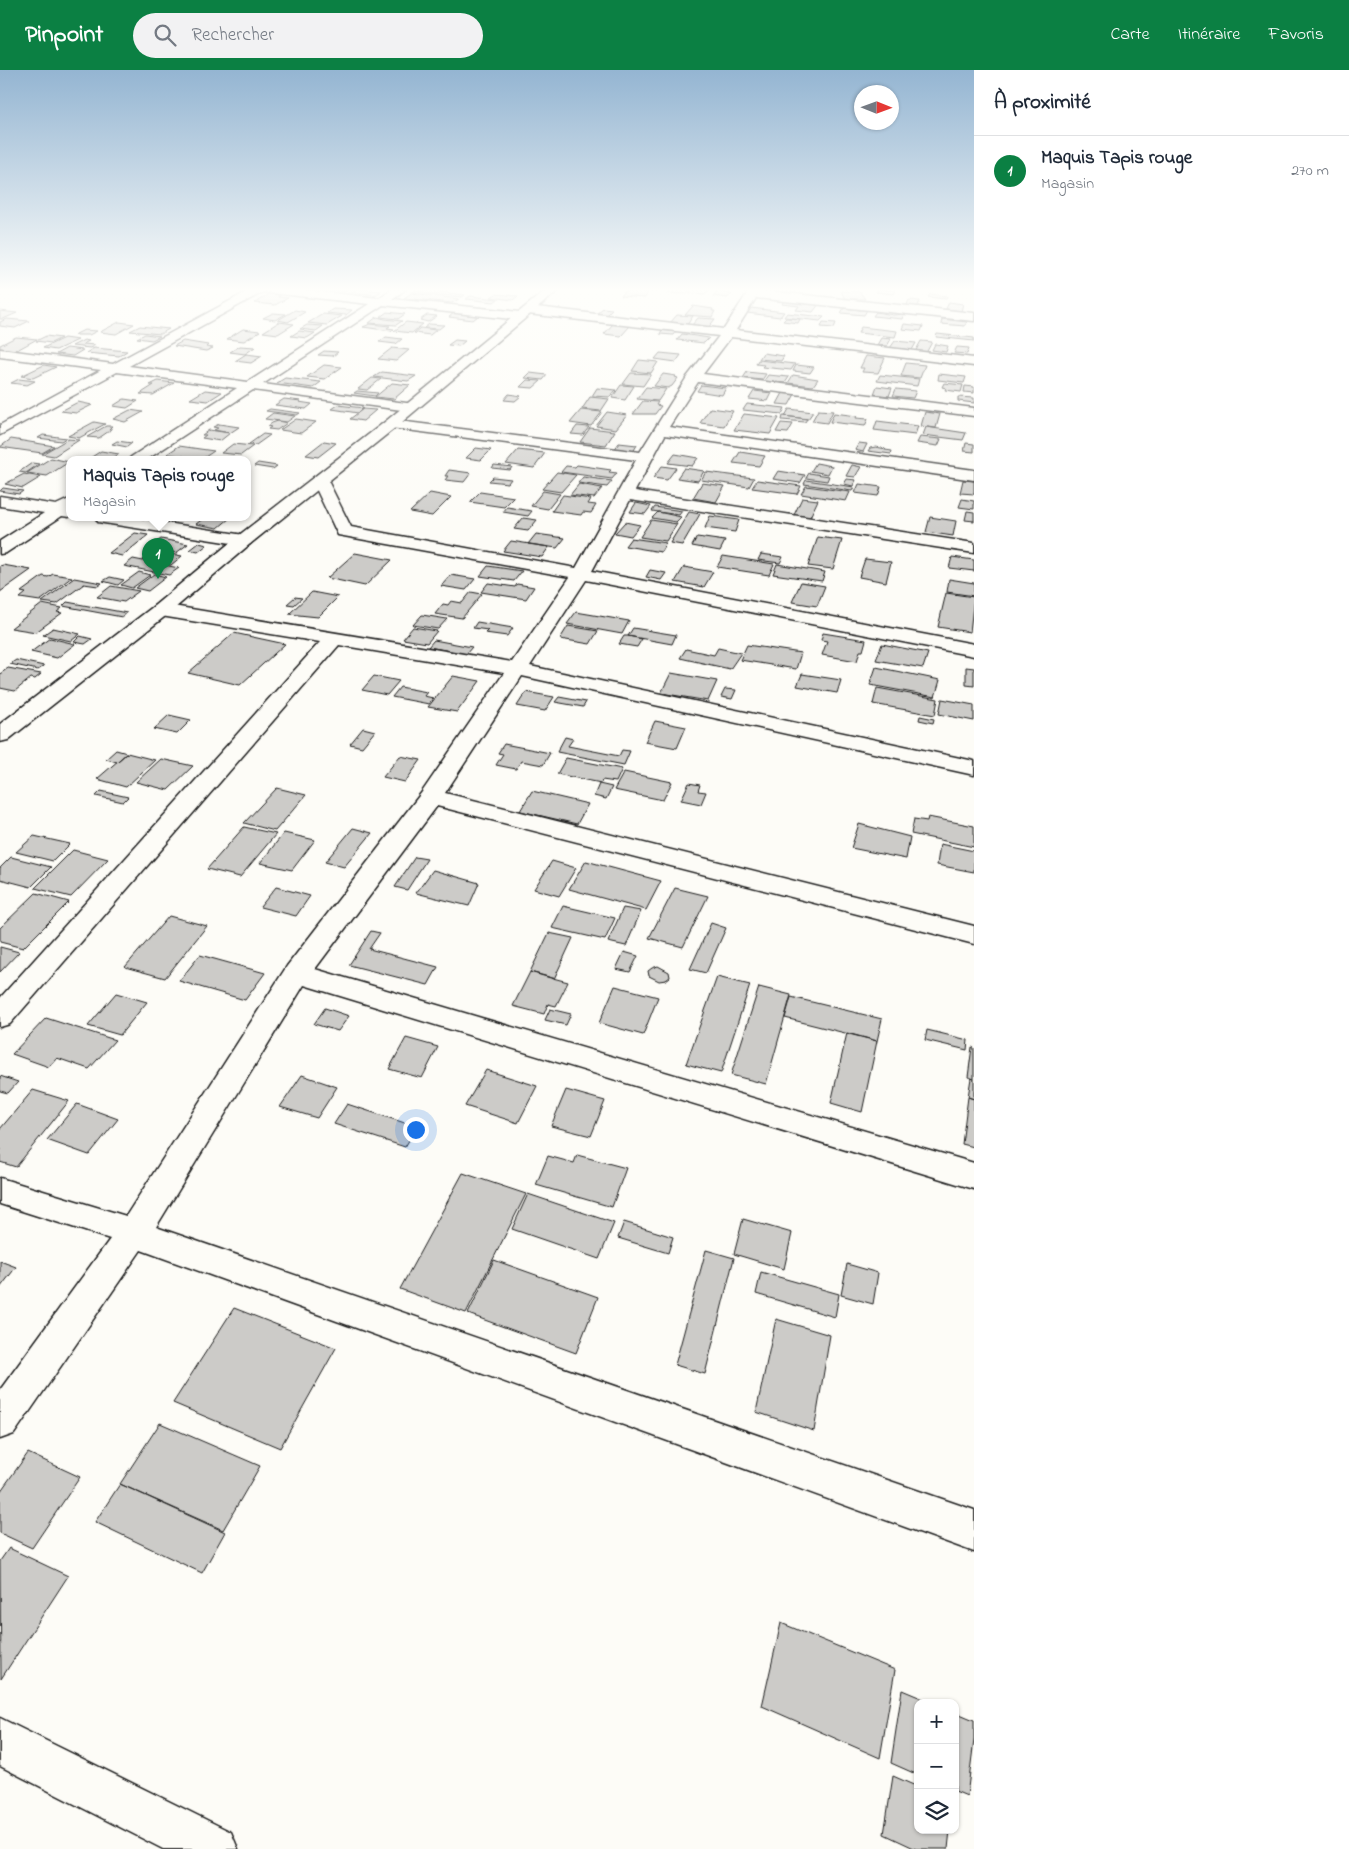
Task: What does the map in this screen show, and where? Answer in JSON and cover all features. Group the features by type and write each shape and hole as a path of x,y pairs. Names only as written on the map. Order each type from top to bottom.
{"street":[{"path":"0,431 105,372"},
{"path":"150,372 409,407"},
{"path":"142,456 272,372"},
{"path":"0,736 161,610 244,540 391,424 452,372"},
{"path":"0,1421 134,1233 297,973 431,797 581,574 660,430 698,372"},
{"path":"694,377 974,412"},
{"path":"391,424 645,457"},
{"path":"660,430 974,475"},
{"path":"320,480 344,531 581,574 974,650"},
{"path":"625,494 974,548"},
{"path":"0,501 66,509"},
{"path":"0,550 66,509"},
{"path":"123,521 244,540"},
{"path":"161,610 517,669 974,768"},
{"path":"0,1017 334,639"},
{"path":"431,797 974,935"},
{"path":"297,973 974,1176"},
{"path":"0,1191 134,1233 974,1531"},
{"path":"0,1741 214,1849"}],"building":[{"path":"29,372 46,372 33,378 21,376"},
{"path":"314,372 335,372 325,379 307,377"},
{"path":"382,372 416,376 408,381 374,377"},
{"path":"747,372 766,374 762,380 743,378"},
{"path":"903,372 922,372 920,378 901,376"},
{"path":"530,373 547,375 543,380 525,378"},
{"path":"631,373 651,374 643,386 623,384"},
{"path":"663,374 678,378 668,388 654,386"},
{"path":"939,374 966,377 964,383 938,380"},
{"path":"768,375 789,377 785,383 764,381"},
{"path":"793,375 818,379 813,386 788,383"},
{"path":"880,375 919,379 917,386 877,381"},
{"path":"285,378 321,382 313,388 277,383"},
{"path":"372,378 381,379 367,390 358,389"},
{"path":"19,379 35,381 27,385 11,383"},
{"path":"527,380 541,381 533,388 520,387"},
{"path":"158,381 174,383 153,395 140,394 154,385 150,385"},
{"path":"392,383 410,385 394,399 375,397"},
{"path":"944,383 963,385 961,392 945,390 946,388 942,387"},
{"path":"621,385 634,386 625,400 612,398"},
{"path":"701,385 726,388 722,395 697,391"},
{"path":"877,386 892,388 889,396 874,394"},
{"path":"965,386 974,387 974,393 964,392"},
{"path":"646,387 666,389 658,401 637,399"},
{"path":"597,388 616,390 610,397 592,396"},
{"path":"896,389 916,391 913,398 893,396"},
{"path":"205,390 222,392 208,401 190,399"},
{"path":"357,391 378,393 375,396 354,393"},
{"path":"754,391 772,393 768,401 749,399"},
{"path":"783,393 795,394 789,405 777,404"},
{"path":"509,394 521,396 515,401 504,400"},
{"path":"590,397 609,399 601,411 582,409"},
{"path":"958,397 974,398 974,403 958,401"},
{"path":"124,399 138,401 127,408 113,406"},
{"path":"284,399 312,404 306,409 275,405"},
{"path":"643,401 658,402 656,405 661,406 655,414 633,414"},
{"path":"78,402 92,405 76,413 61,411"},
{"path":"747,404 785,408 782,414 743,410"},
{"path":"338,405 363,408 358,413 332,409"},
{"path":"710,408 733,411 724,426 700,423"},
{"path":"270,409 300,413 297,415 266,411"},
{"path":"363,409 376,410 363,421 350,419"},
{"path":"789,409 813,412 808,419 785,416"},
{"path":"130,410 143,412 125,422 113,419"},
{"path":"581,410 602,412 591,426 570,423"},
{"path":"818,410 833,411 827,423 812,421"},
{"path":"607,412 627,415 616,429 596,426"},
{"path":"925,412 940,414 936,428 921,426"},
{"path":"273,413 295,416 287,422 265,419"},
{"path":"834,413 868,419 865,426 830,422"},
{"path":"744,414 779,418 770,434 734,430"},
{"path":"783,416 807,419 805,422 782,420"},
{"path":"296,419 316,422 301,433 280,430"},
{"path":"278,421 287,423 277,430 268,429 271,427 268,426"},
{"path":"877,421 918,426 915,435 874,430"},
{"path":"94,422 105,424 79,438 68,436"},
{"path":"781,423 793,424 788,433 776,432"},
{"path":"219,424 239,427 230,433 214,430 218,428 213,427"},
{"path":"106,426 112,426 109,429 112,429 99,438 87,437"},
{"path":"577,426 589,427 583,435 571,434"},
{"path":"926,427 966,433 963,440 923,435"},
{"path":"590,428 615,431 606,445 580,442"},
{"path":"209,430 230,433 220,441 202,438 206,435 202,435"},
{"path":"263,434 270,435 256,445 249,444"},
{"path":"43,435 66,438 61,441 38,438"},
{"path":"920,437 941,439 938,446 917,443"},
{"path":"11,439 54,446 42,453 0,447"},
{"path":"68,439 79,440 54,456 42,454"},
{"path":"117,441 132,443 127,447 112,444"},
{"path":"324,441 336,443 318,457 306,455"},
{"path":"619,443 637,445 633,452 614,450"},
{"path":"859,443 867,444 863,452 855,450"},
{"path":"966,443 974,444 974,452 964,451"},
{"path":"233,444 253,446 241,455 221,453"},
{"path":"179,446 214,451 206,456 167,454"},
{"path":"876,447 892,451 891,454 868,451 870,448"},
{"path":"476,448 491,450 481,460 466,458"},
{"path":"518,450 545,453 534,468 506,464"},
{"path":"101,451 119,454 116,456 93,456"},
{"path":"740,452 765,456 759,466 733,463"},
{"path":"675,454 698,458 692,466 668,463"},
{"path":"51,458 66,461 66,464 47,476 27,473"},
{"path":"32,463 39,464 26,473 19,472"},
{"path":"258,463 277,466 273,469 254,466"},
{"path":"816,463 832,466 828,474 811,471"},
{"path":"494,465 512,467 510,470 492,468"},
{"path":"577,465 611,470 609,472 617,473 612,479 561,472 566,466 575,467"},
{"path":"852,465 861,467 855,477 846,476"},
{"path":"662,466 676,468 667,480 653,478"},
{"path":"684,468 704,471 698,481 677,478"},
{"path":"449,470 471,473 464,482 445,480"},
{"path":"778,471 805,475 800,483 773,479"},
{"path":"557,472 576,475 561,492 542,489"},
{"path":"706,472 754,478 749,487 701,480"},
{"path":"809,473 829,476 827,481 806,478"},
{"path":"24,474 41,477 23,488 5,484"},
{"path":"493,477 511,479 508,483 489,481"},
{"path":"583,477 612,481 607,487 578,483"},
{"path":"847,479 856,480 853,486 844,484"},
{"path":"757,480 801,486 797,494 752,488"},
{"path":"806,480 854,487 852,491 804,484"},
{"path":"963,480 974,481 974,494 960,493"},
{"path":"702,483 725,486 716,502 693,498"},
{"path":"579,484 602,488 594,498 570,495"},
{"path":"859,484 881,487 878,496 855,493"},
{"path":"806,486 850,492 846,501 801,494"},
{"path":"3,488 23,491 19,494 0,491"},
{"path":"543,491 560,494 548,509 531,506"},
{"path":"480,492 514,497 504,507 470,502"},
{"path":"430,493 451,497 432,516 410,512"},
{"path":"563,495 591,499 588,504 596,505 591,513 583,512 581,515 552,511"},
{"path":"802,498 818,500 810,517 794,515"},
{"path":"962,499 974,501 974,509 959,507"},
{"path":"636,503 651,506 645,514 630,512"},
{"path":"507,507 532,511 528,516 503,512"},
{"path":"655,507 682,511 679,515 652,511"},
{"path":"967,511 974,512 974,521 965,520"},
{"path":"658,512 681,517 676,522 652,518"},
{"path":"689,512 700,514 682,545 670,543"},
{"path":"710,516 739,520 735,532 705,528"},
{"path":"930,517 956,521 953,536 926,532"},
{"path":"523,518 537,520 528,531 514,529"},
{"path":"651,520 677,524 666,541 640,537"},
{"path":"200,521 226,521 218,528 196,524"},
{"path":"625,522 640,525 631,536 615,533"},
{"path":"135,533 148,535 122,556 109,553"},
{"path":"536,534 565,538 557,548 528,544"},
{"path":"697,537 725,541 720,551 692,546"},
{"path":"818,537 842,540 833,569 808,566"},
{"path":"631,538 666,543 661,552 625,546"},
{"path":"161,539 188,544 176,553 149,547"},
{"path":"511,541 549,547 542,557 503,551"},
{"path":"199,543 207,545 198,552 190,550"},
{"path":"155,551 182,556 171,565 143,560"},
{"path":"355,553 392,560 365,586 327,578"},
{"path":"761,554 783,557 780,563 758,560"},
{"path":"723,556 774,564 769,575 717,567"},
{"path":"952,557 974,560 974,571 949,568"},
{"path":"133,559 179,568 169,575 124,566"},
{"path":"865,559 891,562 886,582 859,577"},
{"path":"777,564 825,572 822,581 773,574"},
{"path":"0,566 31,570 0,592"},
{"path":"488,566 522,571 514,581 480,576"},
{"path":"684,567 713,572 704,587 675,582"},
{"path":"650,570 666,573 661,580 646,577"},
{"path":"139,572 150,575 132,588 121,585"},
{"path":"53,574 72,577 40,601 20,598 26,593 21,592 43,576 48,577"},
{"path":"154,574 166,577 148,591 135,588"},
{"path":"451,575 475,579 466,590 441,586"},
{"path":"110,577 124,580 118,585 103,581"},
{"path":"74,578 102,583 98,586 84,584 57,604 42,602"},
{"path":"949,579 974,583 974,596 947,592"},
{"path":"801,582 825,586 817,606 792,602"},
{"path":"488,583 515,587 517,584 534,587 526,599 481,592"},
{"path":"111,586 139,591 124,602 97,597"},
{"path":"312,592 338,597 318,617 289,614"},
{"path":"471,592 482,594 462,618 435,614 443,604 448,605 451,601 462,603"},
{"path":"946,593 974,597 970,632 938,627"},
{"path":"295,597 302,598 294,605 287,604"},
{"path":"67,602 127,613 122,617 63,606"},
{"path":"42,604 62,608 57,612 62,613 36,632 11,628"},
{"path":"576,612 629,621 622,634 567,624"},
{"path":"422,615 447,619 438,629 413,625"},
{"path":"477,622 513,628 507,636 485,633 488,630 473,628"},
{"path":"568,626 598,631 590,644 560,639"},
{"path":"413,627 437,631 427,643 403,639"},
{"path":"53,628 80,634 71,641 43,635"},
{"path":"633,628 676,635 672,644 628,636"},
{"path":"234,633 285,644 240,685 188,673"},
{"path":"823,633 866,640 863,651 860,651 857,661 822,655 827,641 821,640"},
{"path":"80,636 92,639 85,644 74,642"},
{"path":"624,636 642,639 637,647 619,644"},
{"path":"50,638 75,644 57,658 31,652"},
{"path":"434,640 472,647 466,654 428,647"},
{"path":"882,644 928,653 923,668 876,660"},
{"path":"747,645 801,653 796,669 740,660"},
{"path":"718,648 741,653 730,669 680,658 686,649 714,655"},
{"path":"16,660 44,666 38,670 10,664"},
{"path":"876,667 940,680 935,697 870,685"},
{"path":"966,667 974,668 974,686 966,685"},
{"path":"8,668 41,674 35,679 31,678 15,691 0,688 0,674"},
{"path":"671,673 717,681 708,701 661,693"},
{"path":"802,674 841,680 837,693 797,686"},
{"path":"374,676 399,681 387,695 362,690"},
{"path":"453,676 480,681 457,712 428,707"},
{"path":"400,687 427,692 424,696 433,698 429,704 392,697"},
{"path":"877,688 938,699 935,715 873,704"},
{"path":"725,689 736,690 732,699 721,697"},
{"path":"526,692 554,697 545,711 517,706"},
{"path":"559,697 586,702 583,707 555,702"},
{"path":"942,699 974,705 974,721 939,714"},
{"path":"169,715 191,720 177,734 154,729"},
{"path":"920,716 934,719 933,723 919,720"},
{"path":"655,721 686,727 677,748 645,742"},
{"path":"363,728 375,731 362,747 350,744"},
{"path":"565,737 573,739 568,746 619,756 622,750 630,751 624,765 557,752"},
{"path":"504,744 550,753 543,765 521,761 516,769 496,765 503,754 498,753"},
{"path":"116,750 127,753 117,762 106,759"},
{"path":"127,753 155,760 126,787 97,779"},
{"path":"400,756 421,760 405,782 383,777"},
{"path":"566,758 622,769 616,782 602,780 601,783 557,774"},
{"path":"161,759 193,766 168,790 136,782"},
{"path":"624,772 672,782 663,800 614,790"},
{"path":"689,783 700,785 698,791 706,792 701,804 681,800"},
{"path":"599,784 612,787 606,799 594,796"},
{"path":"277,788 306,795 275,831 244,823"},
{"path":"101,791 128,797 123,802 96,796"},
{"path":"532,791 588,804 577,824 520,811"},
{"path":"928,817 974,826 974,847 911,834 914,819 927,821"},
{"path":"859,824 910,837 906,859 851,848"},
{"path":"244,827 276,834 240,877 207,869"},
{"path":"353,828 372,833 344,867 325,862"},
{"path":"284,833 315,840 292,870 260,863"},
{"path":"34,836 70,844 53,861 16,852"},
{"path":"940,844 974,851 974,872 937,865"},
{"path":"73,850 108,859 71,897 35,888"},
{"path":"11,857 51,867 31,887 0,879 0,868"},
{"path":"415,857 427,859 407,890 395,887"},
{"path":"552,861 576,868 559,896 534,889"},
{"path":"586,861 661,881 646,910 569,889"},
{"path":"433,870 479,883 469,906 416,893"},
{"path":"276,887 310,896 296,916 260,907"},
{"path":"675,888 708,896 683,947 649,938"},
{"path":"36,893 69,902 23,948 0,942 0,928"},
{"path":"563,906 615,918 605,940 552,928"},
{"path":"623,908 641,911 626,946 608,942"},
{"path":"169,916 207,926 165,978 125,967"},
{"path":"711,923 726,928 706,973 690,969"},
{"path":"371,931 380,933 369,949 438,967 428,985 349,965"},
{"path":"549,933 573,938 554,979 530,972"},
{"path":"0,947 19,952 0,972"},
{"path":"624,952 638,956 630,972 616,969"},
{"path":"200,955 265,973 245,1000 179,981"},
{"path":"658,966 669,972 670,977 659,981 649,976 648,971"},
{"path":"530,972 568,982 556,1006 548,1004 544,1014 513,1006"},
{"path":"717,977 750,985 721,1073 686,1064"},
{"path":"615,986 658,997 643,1035 599,1023"},
{"path":"759,987 791,995 766,1084 731,1075"},
{"path":"116,993 147,1002 120,1035 88,1026"},
{"path":"791,997 882,1019 877,1041 785,1018"},
{"path":"325,1008 349,1016 338,1031 314,1024"},
{"path":"550,1009 571,1014 566,1025 545,1020"},
{"path":"46,1018 115,1040 89,1069 57,1058 49,1067 12,1054"},
{"path":"927,1030 968,1040 967,1050 925,1040"},
{"path":"847,1033 877,1041 862,1112 831,1103"},
{"path":"406,1038 438,1047 422,1078 389,1069"},
{"path":"972,1047 974,1048 974,1079 968,1077"},
{"path":"486,1070 537,1086 518,1123 465,1106"},
{"path":"302,1075 337,1087 317,1118 280,1107"},
{"path":"0,1076 18,1082 8,1093 0,1091"},
{"path":"971,1078 974,1079 974,1099 968,1097"},
{"path":"33,1090 69,1101 16,1167 0,1162 0,1129"},
{"path":"566,1090 605,1101 591,1136 551,1126"},
{"path":"968,1097 974,1099 974,1147 962,1144"},
{"path":"77,1104 118,1119 89,1155 47,1140"},
{"path":"347,1104 417,1127 405,1147 334,1124"},
{"path":"577,1155 626,1168 612,1207 536,1185 548,1156 574,1163"},
{"path":"463,1173 526,1194 466,1313 400,1289"},
{"path":"528,1194 614,1223 599,1259 512,1229"},
{"path":"743,1219 792,1233 784,1269 734,1254"},
{"path":"624,1222 673,1237 668,1253 618,1238"},
{"path":"706,1250 734,1258 705,1374 675,1365"},
{"path":"494,1260 598,1297 576,1353 468,1314"},
{"path":"0,1261 16,1267 0,1288"},
{"path":"847,1264 878,1273 873,1304 841,1295"},
{"path":"761,1272 839,1294 835,1317 756,1294"},
{"path":"234,1308 336,1348 280,1448 173,1403"},
{"path":"776,1319 830,1335 814,1431 756,1412"},
{"path":"160,1423 260,1466 223,1530 120,1484"},
{"path":"28,1453 80,1477 32,1548 0,1533 0,1492"},
{"path":"120,1484 225,1532 202,1573 95,1522"},
{"path":"9,1548 68,1576 1,1679 0,1561"},
{"path":"781,1623 895,1670 880,1758 762,1706"},
{"path":"902,1690 923,1699 914,1699 914,1773 891,1763"},
{"path":"959,1714 974,1720 974,1740 967,1796 959,1793"},
{"path":"893,1776 914,1785 914,1834 950,1834 948,1849 916,1849 884,1834"}],"place":[{"name":"Maquis Tapis rouge","path":"158,579"}]}
